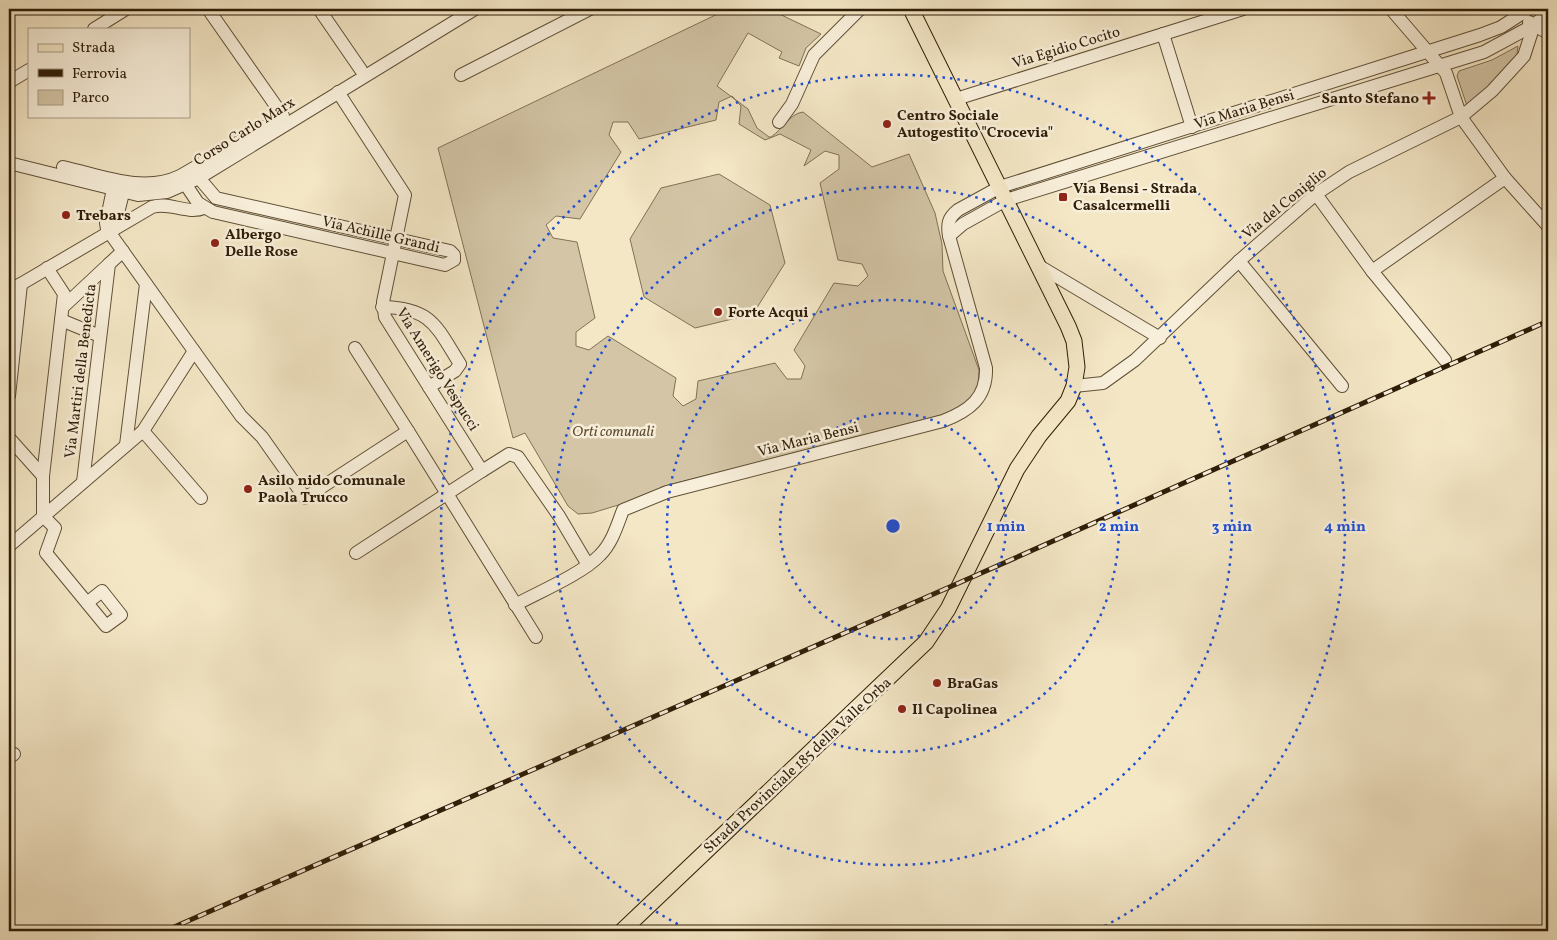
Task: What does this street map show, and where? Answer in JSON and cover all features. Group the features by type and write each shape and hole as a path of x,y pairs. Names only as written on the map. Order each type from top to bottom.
{"main road":[{"name":"Strada Provinciale 185 della Valle Orba","path":"622,931 914,656 936,629 1017,469 1039,436 1064,408 1074,386 1077,366 1074,341 1039,266 911,9"}],"street":[{"path":"96,28 126,9"},
{"path":"208,9 283,116"},
{"path":"319,9 361,70"},
{"name":"Corso Carlo Marx","path":"9,155 138,195 160,194 190,180 474,9"},
{"path":"461,75 590,9"},
{"path":"779,122 792,104 814,55 860,9"},
{"name":"Via Egidio Cocito","path":"956,99 1243,9"},
{"path":"1391,9 1446,73 1461,117 1505,178 1548,226"},
{"name":"Corso Carlo Marx","path":"190,180 283,116 361,70 456,10"},
{"name":"Via Maria Bensi","path":"1003,194 1492,49 1534,26 1548,12"},
{"path":"1524,13 1534,26 1548,33"},
{"name":"Via Maria Bensi","path":"515,605 588,565 601,555 614,534 623,510 667,492 943,422 971,407 983,389 986,368 949,236 1003,194 1192,127 1491,31 1524,13"},
{"name":"Via del Coniglio","path":"1074,386 1092,386 1103,383 1135,360 1239,261 1316,194 1349,172 1461,117 1492,91 1524,56 1534,26"},
{"path":"1163,34 1192,127"},
{"path":"9,82 28,71"},
{"name":"Via Amerigo Vespucci","path":"338,92 405,194 382,307 388,324 482,471"},
{"name":"Corso Carlo Marx","path":"9,163 120,188"},
{"path":"1372,271 1505,178"},
{"path":"190,180 204,208"},
{"name":"Via Achille Grandi","path":"9,291 152,207 160,205 191,211 204,208 213,212 448,266 454,258 450,251 216,198 190,180"},
{"path":"120,188 106,223 146,284 241,416 262,437 305,498 408,431"},
{"path":"1316,194 1372,271 1445,360"},
{"name":"Via Martiri della Benedicta","path":"63,306 123,251"},
{"path":"1239,261 1342,386"},
{"name":"Via Martiri della Benedicta","path":"83,482 109,264"},
{"path":"1039,266 1160,338"},
{"name":"Via Martiri della Benedicta","path":"43,516 43,476 64,294 47,268"},
{"path":"9,396 21,284"},
{"path":"126,445 146,284"},
{"path":"382,307 401,309 428,317 460,364 456,371 429,387"},
{"path":"61,320 100,336"},
{"path":"355,348 536,637"},
{"name":"Via Martiri della Benedicta","path":"9,546 143,431 194,351"},
{"path":"143,431 201,498"},
{"path":"9,438 43,476"},
{"path":"356,553 509,454 518,457 559,516 588,565"},
{"path":"43,516 55,528 46,553 87,603"}],"green space":[{"name":"Orti comunali","path":"728,9 769,9 821,34 806,48 799,66 779,58 782,52 748,33 717,86 731,96 719,102 716,120 639,139 628,122 613,122 609,135 621,152 580,219 556,216 546,225 553,238 577,242 595,318 576,332 576,346 589,350 608,336 676,378 673,396 683,406 696,399 698,381 775,363 787,379 801,379 805,366 794,350 834,283 858,286 868,276 862,264 838,260 820,183 839,169 839,155 825,151 804,166 811,150 780,134 765,140 739,124 741,106 735,99 748,109 757,128 769,137 775,134 798,113 803,112 872,167 909,154 935,213 942,244 943,271 979,370 978,386 968,402 949,413 661,487 658,493 592,513 578,514 568,506 525,433 513,438 438,148"},
{"path":"1518,46 1516,61 1467,106 1457,76 1459,71 1492,60"},
{"path":"719,174 770,205 785,263 753,314 695,328 644,297 630,239 661,188"}],"railway":[{"path":"165,931 961,582 1548,321"}],"place":[{"name":"Santo Stefano","path":"1429,98"},
{"name":"Centro Sociale Autogestito \"Crocevia\"","path":"887,124"},
{"name":"Via Bensi - Strada Casalcermelli","path":"1063,197"},
{"name":"Trebars","path":"66,215"},
{"name":"Albergo Delle Rose","path":"215,243"},
{"name":"Forte Acqui","path":"718,312"},
{"name":"Asilo nido Comunale Paola Trucco","path":"248,489"},
{"name":"BraGas","path":"937,683"},
{"name":"Il Capolinea","path":"902,709"}]}
